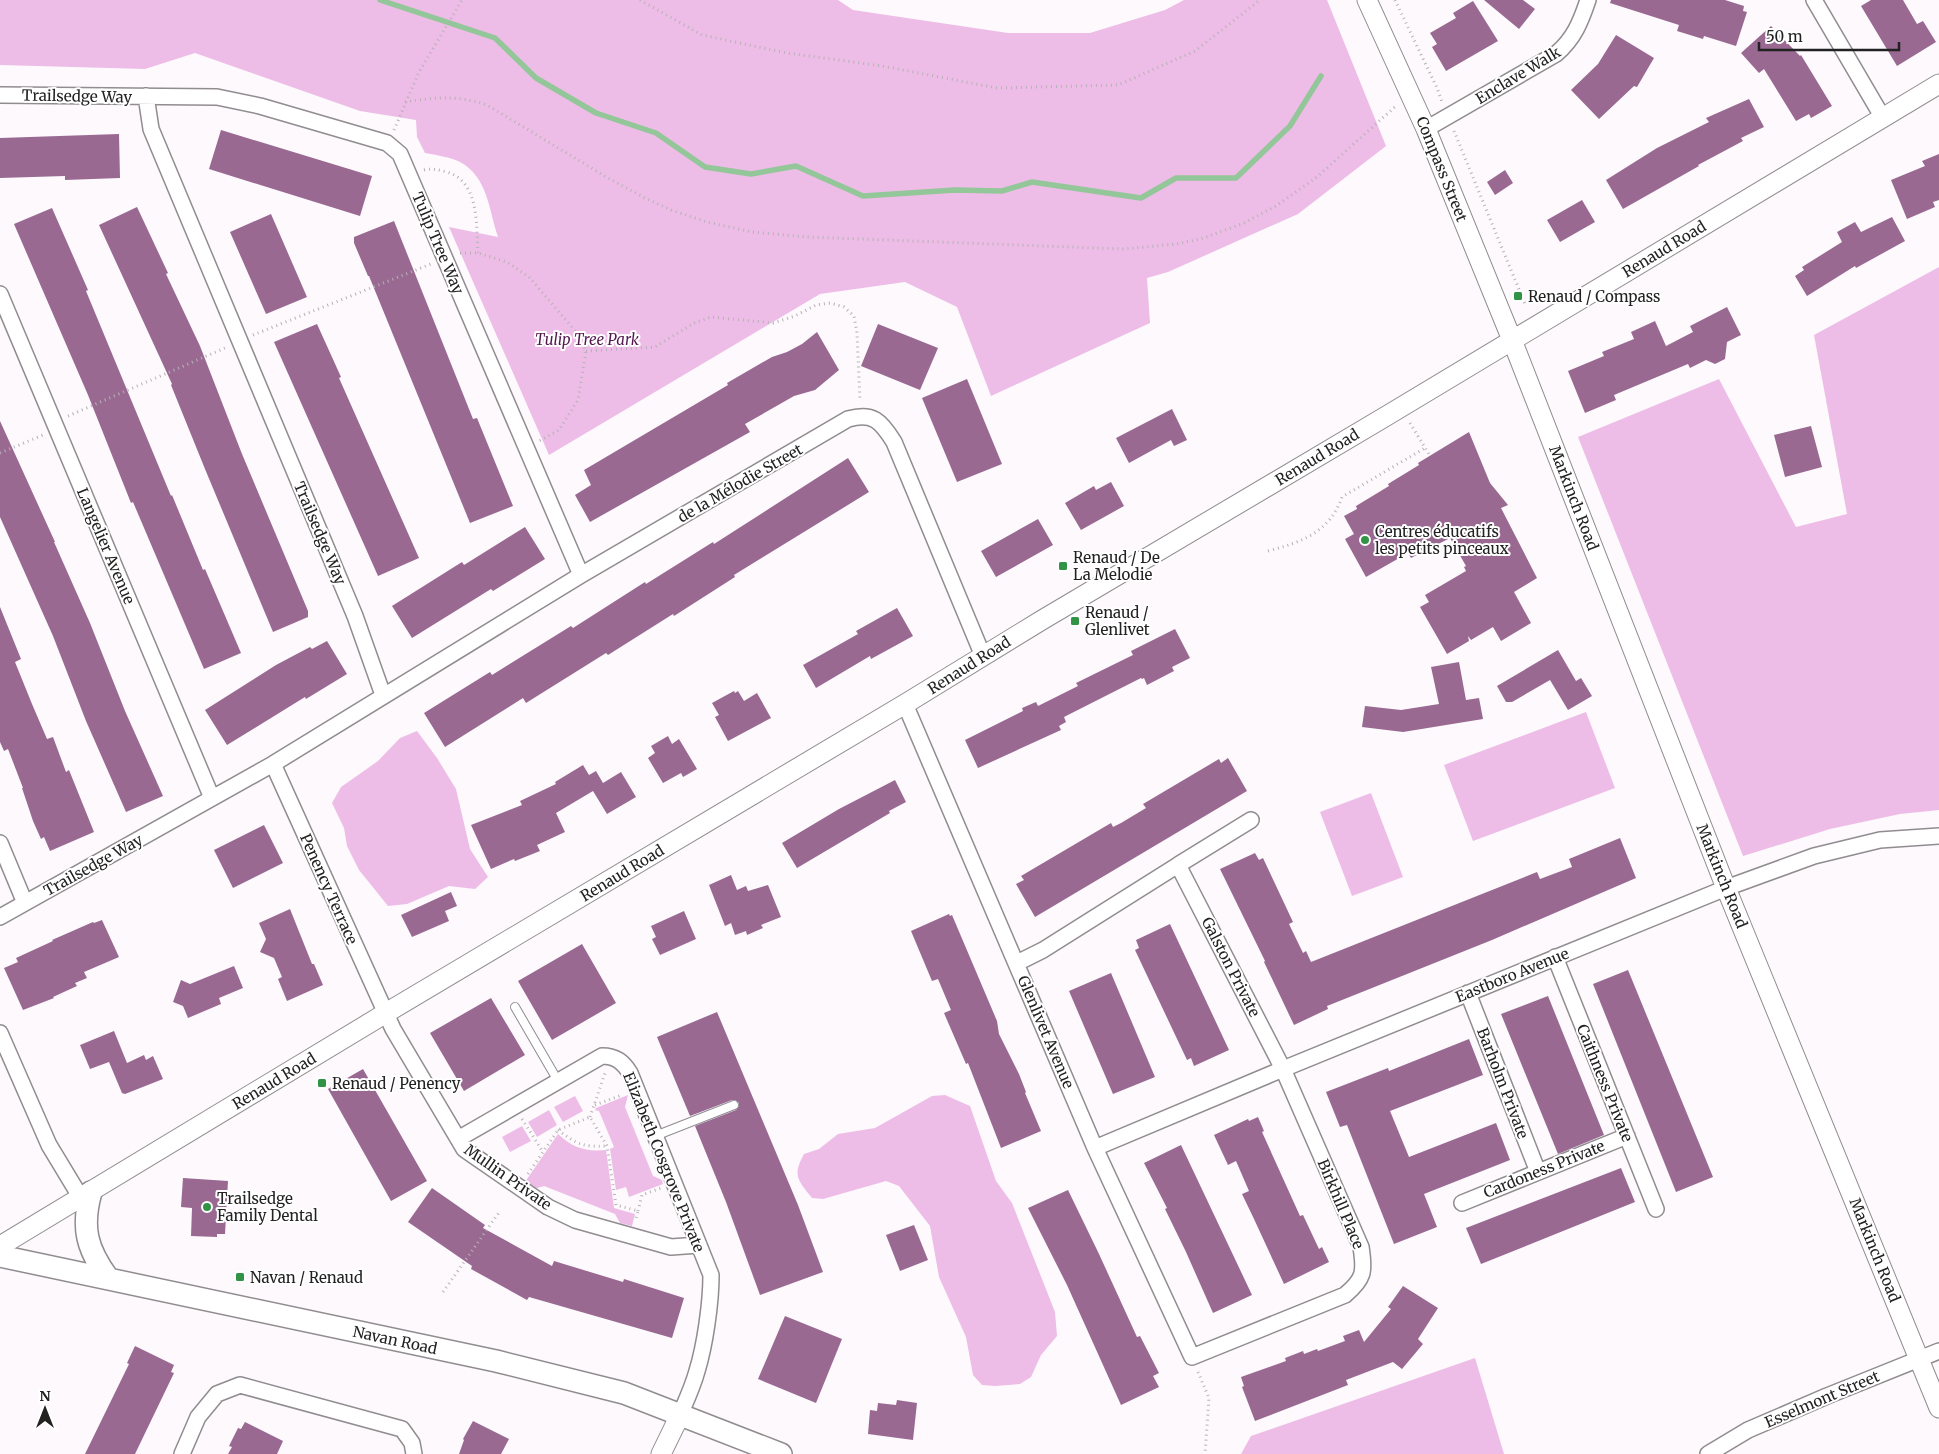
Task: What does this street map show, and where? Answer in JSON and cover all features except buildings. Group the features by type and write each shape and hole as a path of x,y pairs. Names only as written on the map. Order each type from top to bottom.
{"main road":[{"path":"86,1195 85,1221 88,1240 99,1265 108,1278"},
{"name":"Navan Road","path":"0,1256 496,1361 624,1393 781,1454"}],"street":[{"name":"Compass Street","path":"1367,0 1426,129 1512,340"},
{"name":"Enclave Walk","path":"1426,129 1564,48 1577,30 1588,0"},
{"path":"1814,0 1883,118"},
{"name":"Renaud Road","path":"0,1246 1939,84"},
{"name":"Trailsedge Way","path":"0,95 146,96 151,129 355,616 383,695 273,764 0,917"},
{"path":"146,96 217,97 260,106 387,143"},
{"name":"Tulip Tree Way","path":"387,143 400,154 581,575"},
{"name":"Langelier Avenue","path":"0,294 212,798"},
{"name":"Markinch Road","path":"1512,340 1726,888 1939,1408"},
{"name":"de la Mélodie Street","path":"383,695 581,575 848,419 859,416 871,417 884,426 894,442 983,656"},
{"name":"Glenlivet Avenue","path":"905,704 1095,1148 1192,1357"},
{"name":"Penency Terrace","path":"273,764 386,1013"},
{"path":"1017,963 1043,950 1251,820"},
{"name":"Eastboro Avenue","path":"1095,1148 1726,888 1814,856 1880,840 1939,836"},
{"path":"0,843 25,903"},
{"name":"Galston Private","path":"1178,865 1283,1069"},
{"name":"Caithness Private","path":"1555,958 1656,1209"},
{"name":"Barholm Private","path":"1468,993 1538,1172"},
{"name":"Mullin Private","path":"386,1013 464,1149 518,1188 548,1207 575,1220 671,1248 698,1245"},
{"path":"0,1033 49,1145 86,1195"},
{"name":"Elizabeth Cosgrove Private","path":"458,1139 602,1056 610,1056 622,1062 630,1072 710,1275 711,1292 698,1371 680,1415"},
{"name":"Birkhill Place","path":"1192,1357 1345,1295 1358,1283 1364,1265 1361,1247 1283,1069"},
{"name":"Cardoness Private","path":"1462,1203 1626,1136"},
{"name":"Esselmont Street","path":"1708,1454 1748,1430 1826,1396 1939,1351"},
{"path":"182,1454 198,1417 203,1411 218,1394 240,1385 402,1429 412,1444 414,1454"},
{"path":"661,1454 680,1415"}],"lane":[{"path":"515,1007 558,1081"},
{"path":"655,1136 734,1105"}],"path":[{"path":"387,143 419,72 462,0"},
{"path":"640,0 702,36 787,54 882,66 997,88 1118,85 1195,51 1260,0"},
{"path":"1396,0 1437,88 1525,304"},
{"path":"405,102 451,97 469,99 487,105 608,178 645,198 671,210 707,222 743,230 807,237 1122,249 1177,244 1204,238 1244,223 1276,206 1317,177 1391,109 1411,96"},
{"path":"408,172 433,168 452,174 468,187 475,209 478,254"},
{"path":"0,454 42,436 66,417 239,342 459,253 478,254 507,262 529,277 577,333 586,351 578,400 558,430 528,449"},
{"path":"586,351 656,347 694,323 711,317 773,323 796,316 816,305 830,303 844,308 854,316 858,334 861,396"},
{"path":"1410,424 1430,456"},
{"path":"1268,551 1292,544 1329,523 1342,497 1425,448"},
{"path":"523,1180 558,1130 590,1117 606,1068"},
{"path":"594,1105 628,1093"},
{"path":"519,1114 543,1152"},
{"path":"590,1117 608,1146 616,1205 638,1211"},
{"path":"558,1130 572,1141 587,1147 608,1146"},
{"path":"634,1227 642,1195 664,1186"},
{"path":"444,1292 500,1210"},
{"path":"1192,1357 1209,1398 1205,1454"}],"green space":[{"name":"Tulip Tree Park","path":"0,0 838,0 853,10 1008,33 1090,33 1165,10 1184,0 1327,0 1386,146 1298,214 1168,272 1147,278 1150,323 991,396 957,307 905,282 820,294 549,455 449,227 498,237 486,195 482,185 469,168 447,157 425,153 417,137 416,120 360,111 195,53 145,69 0,65"},
{"path":"1939,267 1939,810 1900,814 1830,829 1743,856 1578,437 1719,379 1796,527 1847,514 1814,335"},
{"path":"1586,712 1615,788 1473,841 1444,765"},
{"path":"417,731 437,758 456,789 470,849 488,877 475,889 449,886 407,904 388,906 359,870 347,846 344,828 332,803 341,787 378,761 400,738"},
{"path":"1371,793 1403,877 1352,896 1320,812"},
{"path":"628,1095 625,1107 653,1176 662,1180 663,1184 629,1197 626,1187 616,1190 610,1149 614,1147 599,1111 595,1110"},
{"path":"945,1095 970,1106 996,1181 1012,1203 1055,1312 1057,1336 1041,1355 1031,1377 1020,1384 982,1385 973,1375 966,1337 939,1277 930,1226 899,1186 886,1181 823,1199 812,1198 798,1177 798,1168 804,1154 819,1149 838,1134 875,1128 932,1096"},
{"path":"575,1096 583,1111 563,1122 554,1107"},
{"path":"549,1110 557,1125 537,1137 528,1122"},
{"path":"522,1126 531,1141 510,1152 502,1137"},
{"path":"558,1134 569,1143 586,1150 606,1150 614,1208 635,1214 632,1226 620,1223 615,1214 544,1186 534,1189 525,1182"},
{"path":"1475,1358 1504,1454 1241,1454 1251,1436"}],"waterway":[{"path":"380,0 495,38 536,78 596,113 656,133 705,167 751,174 796,166 863,196 955,190 1002,191 1032,182 1141,198 1176,178 1236,178 1290,126 1321,76"}],"place":[{"name":"Renaud / Compass","path":"1518,296"},
{"name":"Centres éducatifs les petits pinceaux","path":"1365,540"},
{"name":"Renaud / De La Melodie","path":"1063,566"},
{"name":"Renaud / Glenlivet","path":"1075,621"},
{"name":"Renaud / Penency","path":"322,1083"},
{"name":"Trailsedge Family Dental","path":"207,1207"},
{"name":"Navan / Renaud","path":"240,1277"}]}
